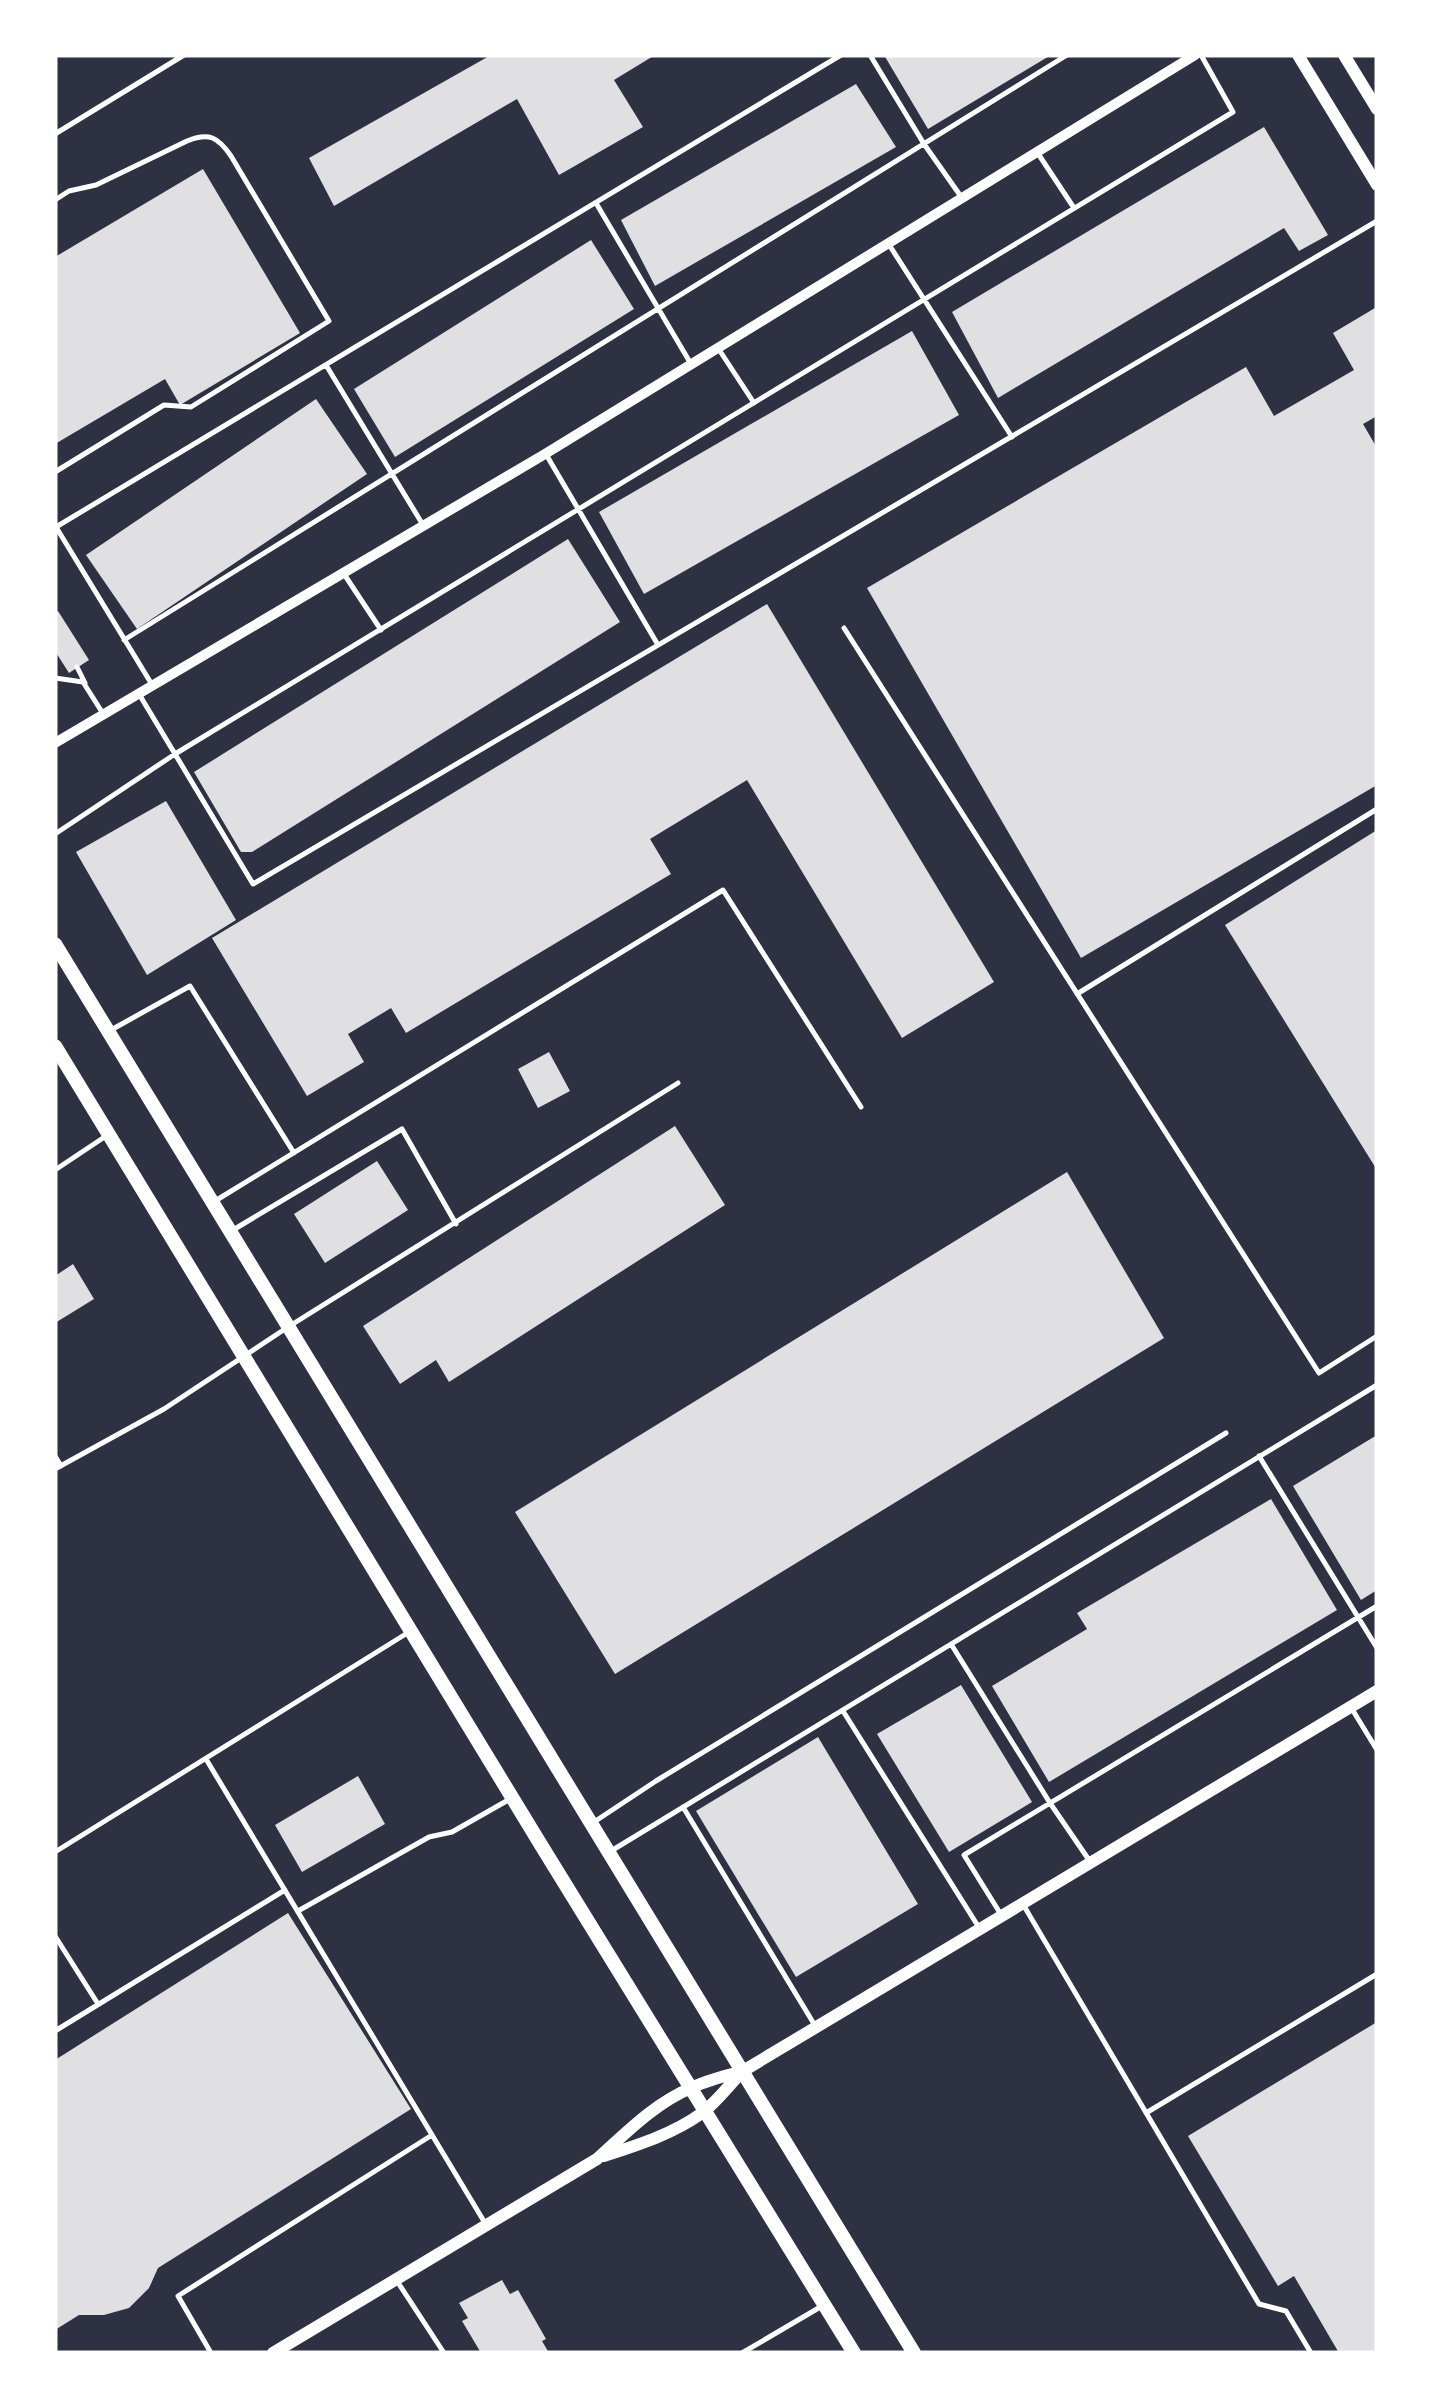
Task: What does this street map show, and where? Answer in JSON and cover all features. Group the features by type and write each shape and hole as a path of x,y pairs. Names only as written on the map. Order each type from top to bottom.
{"main road":[{"path":"55,944 914,2353"},
{"path":"55,1046 854,2353"}],"street":[{"path":"55,743 545,454 1198,55"},
{"path":"1298,55 1377,184"},
{"path":"1344,55 1377,109"},
{"path":"597,2159 634,2126 690,2088 743,2071 1377,1691"},
{"path":"273,2353 597,2159 678,2128 706,2110 743,2071"}],"lane":[{"path":"55,134 184,55"},
{"path":"152,686 56,527 842,55"},
{"path":"870,55 962,198"},
{"path":"124,640 1067,55"},
{"path":"55,834 176,754 1232,112 1198,55"},
{"path":"55,200 70,191 96,186 187,140 214,138 231,156 329,321 191,407 164,405 55,472"},
{"path":"1037,152 1074,208"},
{"path":"596,202 691,364"},
{"path":"139,694 253,884 1377,221"},
{"path":"888,244 1012,437"},
{"path":"718,348 754,403"},
{"path":"326,364 424,526"},
{"path":"545,454 659,646"},
{"path":"343,573 381,630"},
{"path":"844,628 1318,1372 1377,1336"},
{"path":"78,668 104,714"},
{"path":"55,678 77,680 87,686"},
{"path":"1078,994 1377,809"},
{"path":"213,1202 723,890 862,1107"},
{"path":"108,1032 190,986 294,1152"},
{"path":"55,1456 58,1467 164,1409 678,1083"},
{"path":"230,1232 402,1129 456,1224"},
{"path":"55,1170 109,1134"},
{"path":"609,1852 1377,1385"},
{"path":"592,1824 1226,1432"},
{"path":"1259,1456 1377,1648"},
{"path":"1002,1916 964,1855 1377,1606"},
{"path":"55,1852 412,1631"},
{"path":"950,1644 1090,1863"},
{"path":"1351,1707 1377,1750"},
{"path":"843,1710 980,1928"},
{"path":"206,1758 486,2226"},
{"path":"298,1912 429,1838 452,1832 512,1797"},
{"path":"683,1807 816,2027"},
{"path":"55,2031 285,1890"},
{"path":"1022,1904 1259,2304 1286,2311 1311,2353"},
{"path":"55,1936 98,2004"},
{"path":"1146,2113 1377,1974"},
{"path":"211,2353 178,2296 432,2134"},
{"path":"396,2279 444,2353"},
{"path":"742,2353 824,2304"}],"building":[{"path":"491,55 655,55 614,80 643,127 559,175 517,99 334,206 309,158"},
{"path":"884,55 1051,55 928,129"},
{"path":"856,84 896,147 655,286 621,220"},
{"path":"1264,127 1328,235 1299,251 1284,228 998,398 952,312"},
{"path":"203,169 300,333 180,405 165,379 55,444 55,257"},
{"path":"591,240 634,309 395,457 354,389"},
{"path":"1375,308 1377,416 1363,424 1377,448 1377,785 1081,958 867,588 1246,367 1274,416 1354,370 1333,333"},
{"path":"912,331 959,415 644,594 599,512"},
{"path":"316,399 367,474 137,629 86,555"},
{"path":"568,539 620,622 252,852 241,852 194,772"},
{"path":"767,604 994,982 902,1038 747,780 650,839 671,874 406,1033 391,1008 348,1034 364,1062 307,1096 212,938"},
{"path":"58,611 89,660 69,673 55,651"},
{"path":"166,801 236,920 147,975 76,852"},
{"path":"1377,830 1377,1170 1225,925"},
{"path":"549,1052 570,1091 538,1108 518,1069"},
{"path":"675,1126 725,1205 449,1382 436,1360 400,1384 363,1326"},
{"path":"377,1161 408,1210 325,1263 294,1214"},
{"path":"1067,1172 1164,1338 615,1674 515,1512"},
{"path":"73,1264 94,1299 55,1323 55,1276"},
{"path":"1377,1435 1377,1590 1361,1600 1293,1486"},
{"path":"1271,1499 1337,1610 1049,1782 992,1686 1087,1629 1077,1613"},
{"path":"961,1685 1032,1802 949,1852 877,1734"},
{"path":"818,1737 918,1904 796,1977 696,1811"},
{"path":"358,1776 385,1824 302,1872 275,1825"},
{"path":"288,1913 411,2109 158,2268 149,2288 129,2308 104,2315 79,2315 55,2330 55,2060"},
{"path":"1377,2022 1377,2353 1339,2353 1294,2276 1278,2286 1188,2136"},
{"path":"502,2280 510,2294 518,2290 546,2339 542,2341 549,2353 481,2353 462,2321 468,2318 459,2303"}]}
